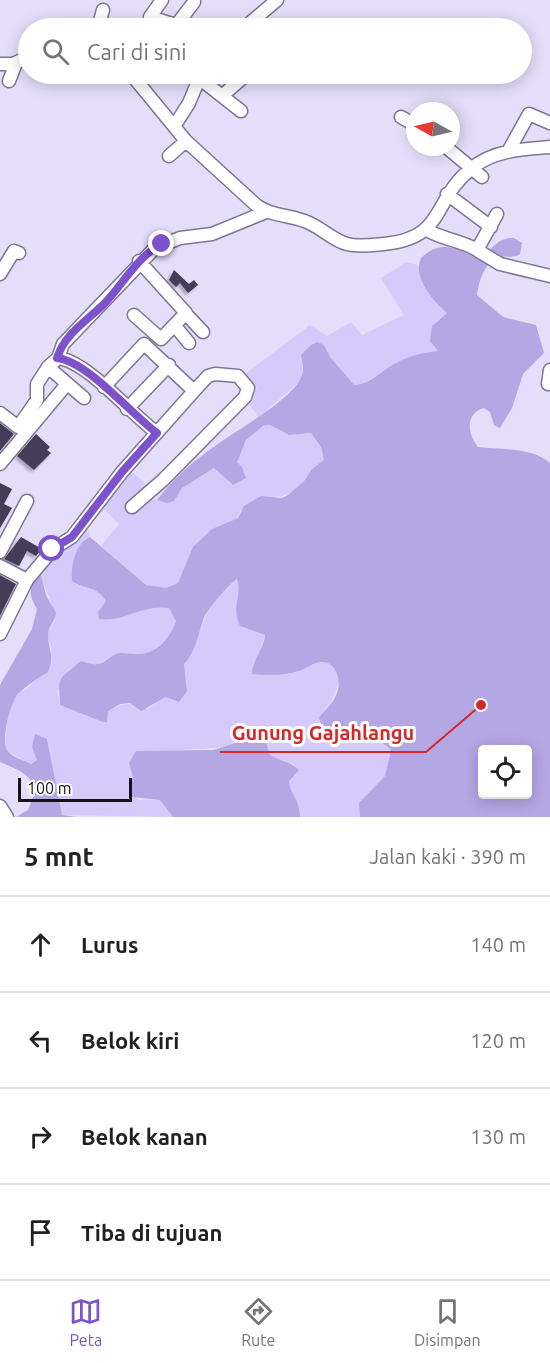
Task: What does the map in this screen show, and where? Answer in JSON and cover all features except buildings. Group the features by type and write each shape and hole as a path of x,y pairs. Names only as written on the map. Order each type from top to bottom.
{"street":[{"path":"152,18 150,17 162,0"},
{"path":"256,18 277,0"},
{"path":"179,18 194,2"},
{"path":"101,18 103,10"},
{"path":"0,64 16,63 9,81"},
{"path":"140,84 186,141 248,199 266,212 308,222 340,242 352,245 408,241 427,230 447,194 472,168 509,150 550,147"},
{"path":"175,125 189,103 197,84"},
{"path":"210,84 241,111"},
{"path":"223,95 236,84"},
{"path":"509,150 529,114 550,123"},
{"path":"401,117 406,120"},
{"path":"168,156 186,141"},
{"path":"457,156 482,177"},
{"path":"447,194 491,227"},
{"path":"0,413 18,427 37,400 36,386 68,336 104,304 139,261 162,244 180,238 212,234 266,212"},
{"path":"477,249 497,214"},
{"path":"427,230 445,240 462,242 500,264 550,276"},
{"path":"0,274 14,251 19,253"},
{"path":"139,261 203,332"},
{"path":"134,315 160,339 186,314"},
{"path":"175,326 189,343"},
{"path":"104,387 144,344 169,365 194,391"},
{"path":"53,362 67,384 84,398"},
{"path":"53,362 76,364 157,433"},
{"path":"127,409 169,365"},
{"path":"548,384 550,370"},
{"path":"0,634 27,580 52,549 72,537 122,472 194,391 208,376 216,374 238,376 248,388 240,402 163,480 132,507"},
{"path":"0,464 67,384"},
{"path":"0,552 27,501"},
{"path":"0,566 27,580"},
{"path":"0,806 7,817"}],"shaded area":[{"path":"514,238 522,243 520,254 492,261 485,269 477,295 503,317 536,325 544,353 523,374 512,408 500,428 494,425 490,412 484,408 473,415 470,431 478,447 534,454 550,463 550,817 360,817 359,803 385,776 391,750 363,732 329,730 321,724 319,718 333,701 339,685 335,669 331,665 321,662 288,674 252,674 265,635 240,626 236,612 239,590 237,579 204,617 194,649 184,664 187,691 179,702 166,697 141,711 130,703 120,704 108,711 107,722 60,705 59,684 62,677 81,661 97,664 118,653 143,654 149,652 161,645 170,634 176,621 169,608 159,607 108,620 99,619 98,612 106,601 98,592 72,581 73,562 81,544 90,537 146,585 166,588 178,583 193,547 212,529 238,518 244,506 261,496 282,498 288,495 304,481 312,469 324,460 321,447 311,433 289,435 270,425 263,426 246,440 237,462 242,467 246,478 233,485 214,468 182,488 174,501 167,503 157,500 175,479 204,454 285,397 301,378 303,366 301,355 317,342 324,345 330,357 354,385 371,380 406,358 438,351 430,341 432,326 447,313 425,288 419,273 421,258 428,252 443,247 458,249 481,261 495,245 503,240"},
{"path":"406,262 418,265 428,291 447,313 436,321 439,351 408,358 392,365 366,382 353,385 330,357 324,345 301,355 303,373 301,380 259,417 247,402 257,388 245,374 310,325 327,336 351,322 362,335 404,315 381,278"},
{"path":"270,425 289,435 311,433 321,447 324,460 292,492 274,497 260,496 240,511 238,518 212,529 178,583 166,588 146,585 101,546 119,524 100,505 128,469 143,481 152,499 167,503 174,501 182,488 214,468 230,483 247,440 253,433"},
{"path":"83,527 89,531 90,537 84,539 77,585 94,589 100,593 106,601 98,612 154,606 169,608 176,621 170,634 161,645 149,652 143,654 118,653 97,664 81,661 57,691 60,705 107,721 108,711 118,706 132,705 148,709 166,697 172,700 187,684 184,664 194,648 207,613 219,597 238,579 236,613 240,626 265,635 259,655 252,667 270,673 283,674 302,670 318,662 333,665 339,677 335,692 323,712 327,730 362,731 387,744 391,750 385,776 359,803 360,817 300,817 289,780 298,770 294,764 280,762 269,754 266,740 256,730 225,747 169,751 129,763 134,777 130,790 138,800 160,800 173,817 62,815 47,739 35,735 32,747 37,760 31,764 8,752 6,731 14,699 36,679 52,651 47,634 55,617 41,575 50,558"},
{"path":"41,575 46,595 56,613 48,633 51,663 47,673 26,687 14,700 7,722 5,745 11,755 31,764 37,760 32,747 35,734 47,739 62,815 77,817 16,817 28,810 36,790 30,779 17,769 0,762 0,685 32,629 37,609 31,590"},
{"path":"256,730 266,740 269,754 299,770 289,781 300,817 173,817 160,800 132,797 130,790 133,777 129,763 136,751 214,750 238,742"}],"place":[{"name":"Gunung Gajahlangu","path":"481,705"}],"route":[{"path":"52,549 72,537 122,472 157,433 138,419 89,373 66,359 57,358 68,336 104,304 139,261 162,244"}]}
